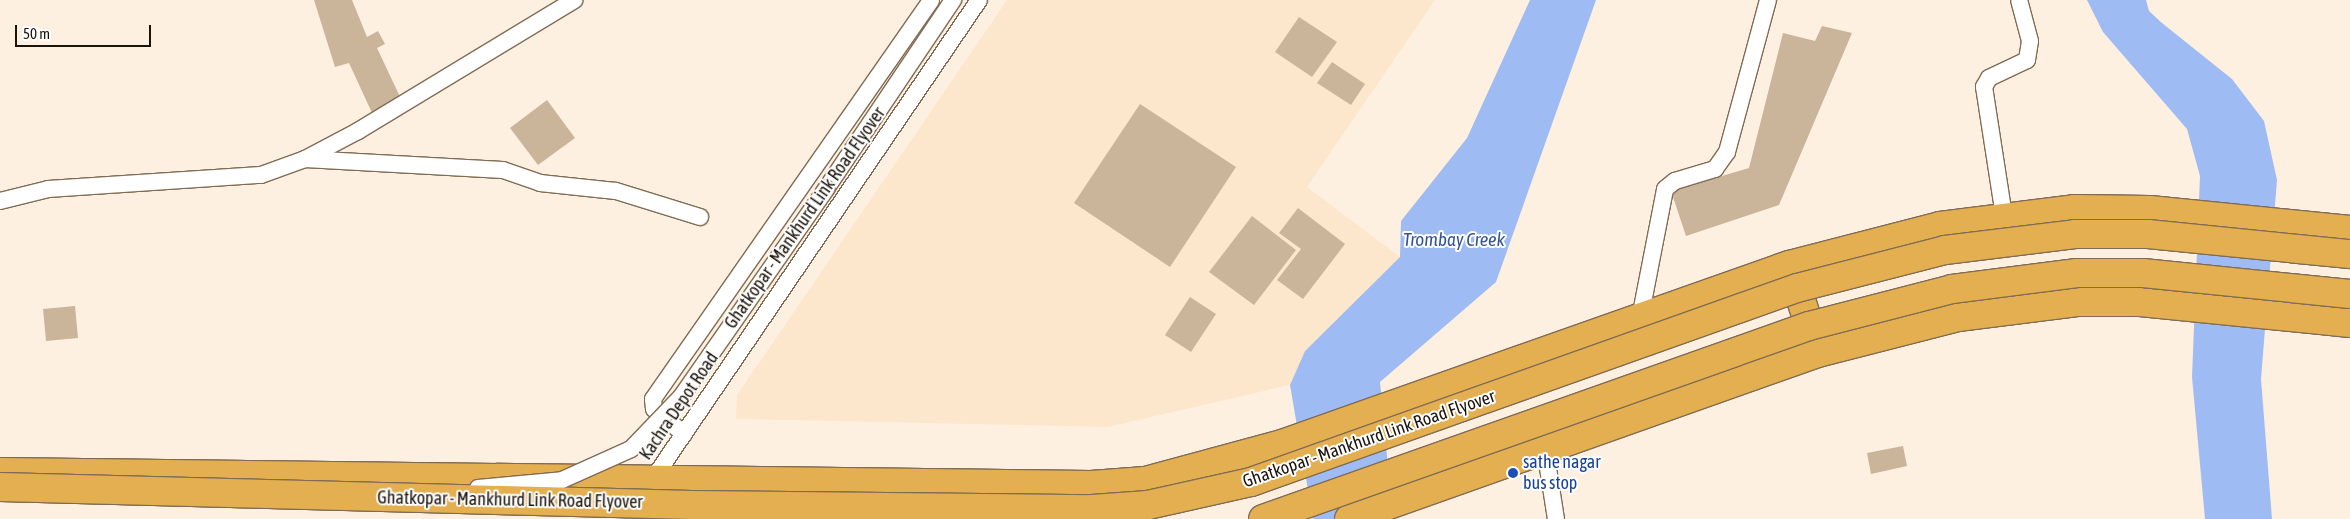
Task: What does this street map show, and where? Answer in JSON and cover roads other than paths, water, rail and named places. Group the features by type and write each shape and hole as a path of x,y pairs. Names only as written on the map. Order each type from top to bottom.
{"highway":[{"path":"0,472 1091,485 1178,474 1282,444 1789,265 1940,226 2004,216 2074,209 2150,210 2350,230"},
{"name":"Ghatkopar - Mankhurd Link Road Flyover","path":"0,487 366,496 1092,509 1148,505 1251,482 1797,288 1945,250 2075,234 2148,234 2350,254"},
{"path":"1789,265 1818,353"},
{"path":"1263,519 1809,326 1952,289 2077,273 2143,273 2350,294"},
{"path":"1349,519 1818,353 1958,317 2001,310 2079,302 2140,302 2345,322"}],"street":[{"path":"0,201 48,189 261,175 305,159 481,60 574,0"},
{"path":"684,434 654,409 653,398 931,0"},
{"name":"Ghatkopar - Mankhurd Link Road Flyover","path":"366,496 562,480 631,450 681,397 826,190 953,0"},
{"name":"Kachra Depot Road","path":"652,519 653,479 980,0"},
{"path":"1640,318 1665,189 1676,181 1715,168 1727,152 1768,0"},
{"path":"2004,216 1984,87 1989,78 2027,60 2030,41 2019,0"},
{"path":"305,159 503,170 540,183 616,191 700,217"},
{"path":"1545,450 1556,519"}],"water":[{"name":"Trombay Creek","path":"1530,0 1596,0 1496,282 1380,382 1393,519 1313,519 1290,385 1305,351 1400,257 1401,221 1467,138"},
{"path":"2087,0 2146,0 2149,11 2162,23 2232,79 2264,121 2277,180 2261,379 2272,519 2205,519 2192,377 2200,176 2187,129 2103,32"}],"place":[{"name":"sathe nagar bus stop","path":"1513,473"}]}
